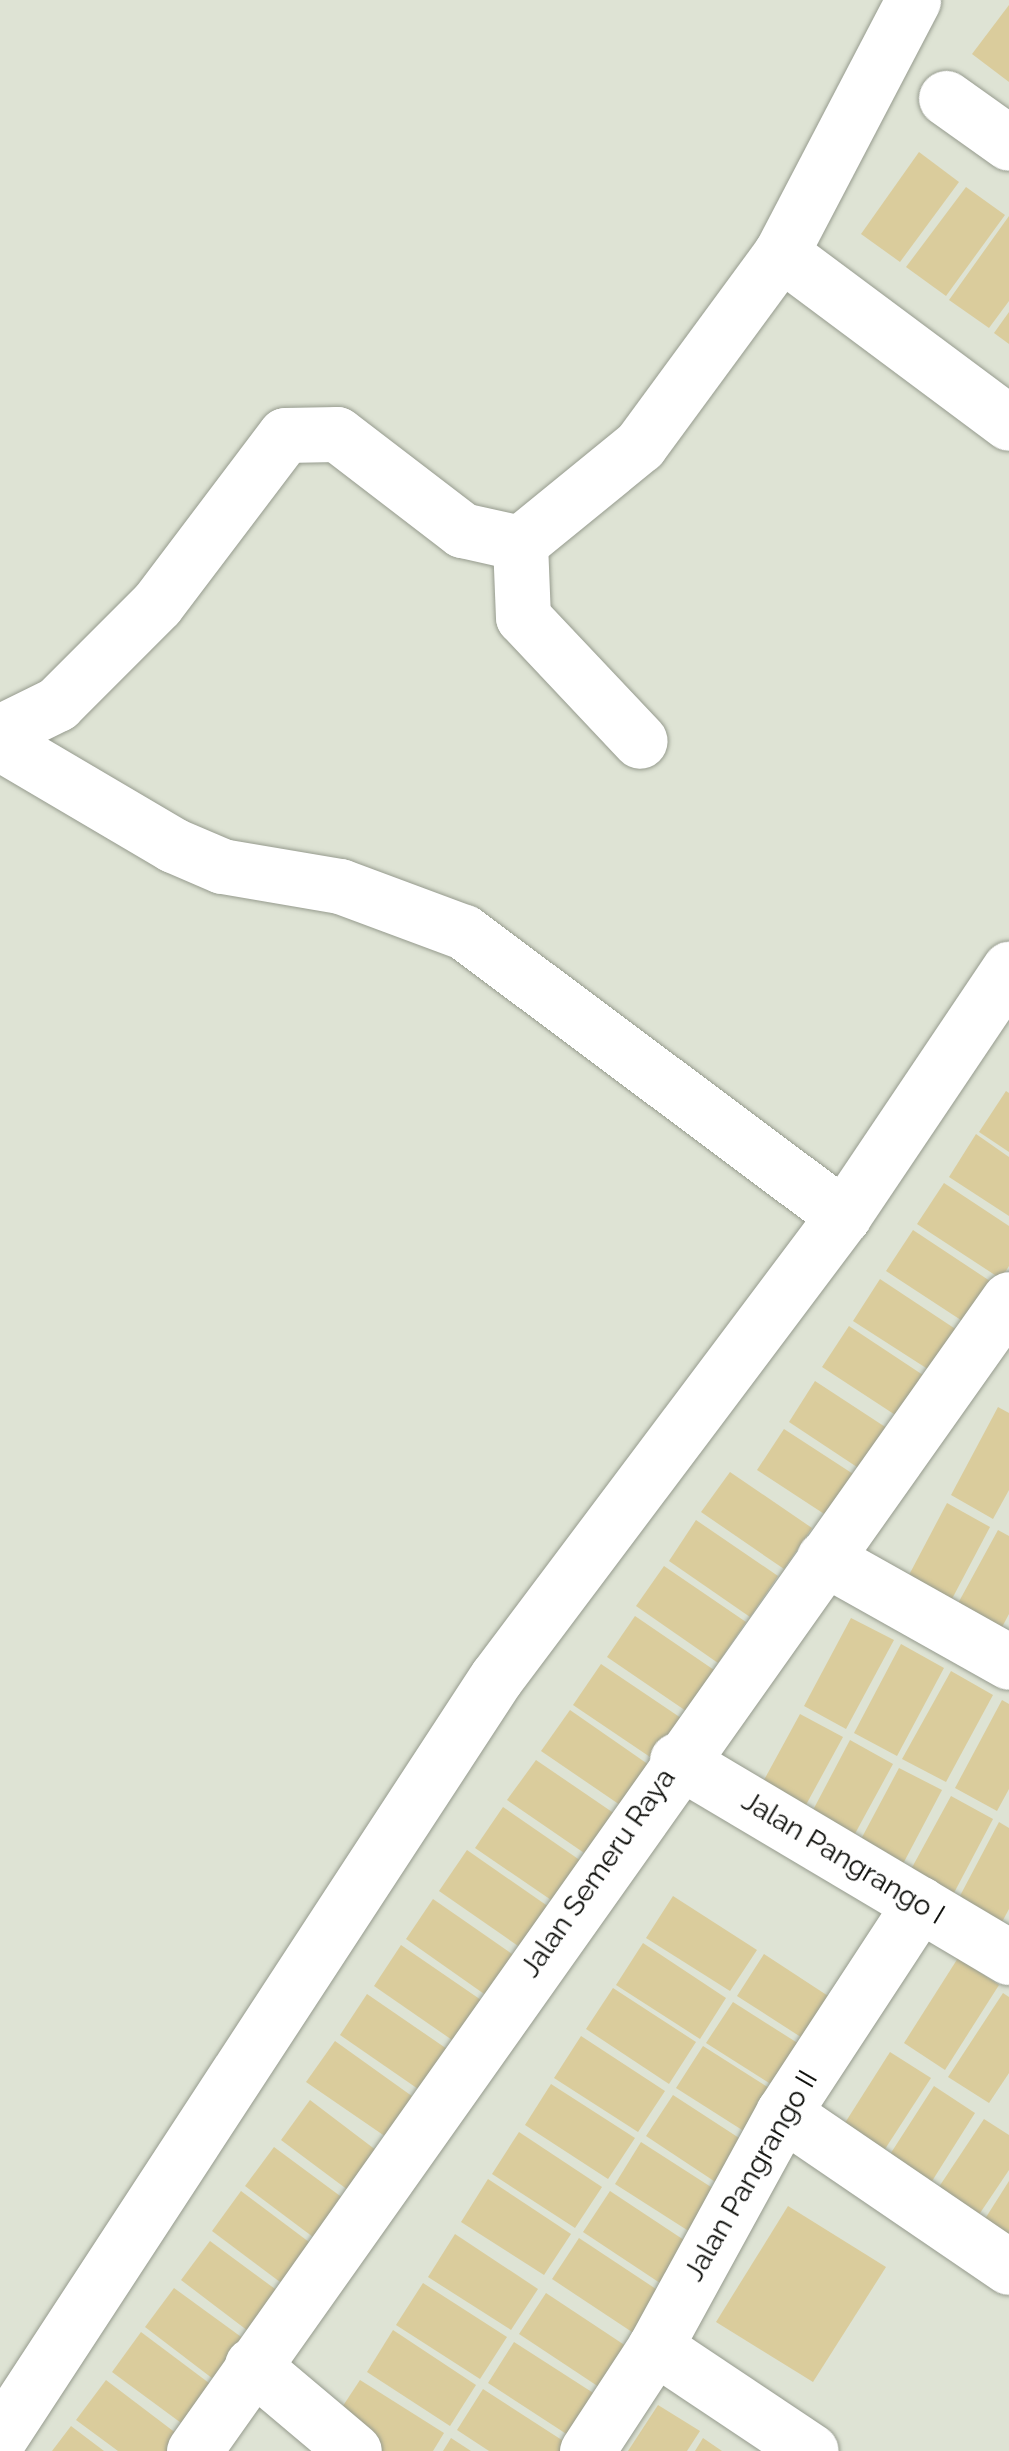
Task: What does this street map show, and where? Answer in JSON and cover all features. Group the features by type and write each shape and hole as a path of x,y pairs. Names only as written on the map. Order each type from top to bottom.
{"street":[{"path":"520,543 640,445 781,253 913,0"},
{"path":"946,98 1009,142"},
{"path":"781,253 1009,423"},
{"path":"0,732 57,704 156,604 285,435 337,434 462,530 520,543"},
{"path":"520,543 523,617 640,741"},
{"path":"0,743 174,845 222,866 340,886 464,932 843,1216"},
{"path":"0,2437 496,1678 843,1216 1009,969"},
{"name":"Jalan Semeru Raya","path":"194,2451 677,1760 824,1558 990,1369 1009,1299"},
{"path":"824,1558 1009,1662"},
{"name":"Jalan Pangrango I","path":"677,1760 1009,1957"},
{"name":"Jalan Pangrango II","path":"587,2451 655,2347 783,2113 920,1904"},
{"path":"783,2113 1009,2267"},
{"path":"655,2347 812,2451"},
{"path":"252,2365 354,2451"}],"building":[{"path":"1009,5 1009,82 972,54"},
{"path":"919,152 959,182 900,262 861,234"},
{"path":"966,187 1005,215 946,296 906,267"},
{"path":"1009,216 1009,301 989,328 949,300"},
{"path":"1009,312 1009,344 994,333"},
{"path":"1006,1091 1009,1093 1009,1152 979,1132"},
{"path":"976,1134 1009,1157 1009,1216 949,1177"},
{"path":"944,1183 1009,1226 1009,1266 1001,1279 917,1224"},
{"path":"913,1230 996,1285 970,1326 886,1271"},
{"path":"880,1279 963,1334 937,1375 853,1321"},
{"path":"849,1326 932,1381 906,1422 822,1367"},
{"path":"815,1381 899,1436 872,1477 789,1422"},
{"path":"998,1407 1009,1413 1009,1490 993,1519 951,1495"},
{"path":"784,1429 867,1483 841,1525 757,1470"},
{"path":"730,1472 812,1528 784,1569 701,1512"},
{"path":"947,1503 990,1527 944,1614 900,1592"},
{"path":"696,1520 778,1576 750,1617 669,1561"},
{"path":"998,1530 1009,1536 1009,1614 994,1642 950,1618"},
{"path":"664,1566 746,1622 718,1663 636,1606"},
{"path":"635,1616 717,1672 689,1713 607,1657"},
{"path":"851,1618 894,1640 846,1729 804,1706"},
{"path":"901,1644 944,1668 897,1756 854,1733"},
{"path":"601,1664 684,1720 656,1761 573,1705"},
{"path":"951,1671 993,1695 946,1782 902,1759"},
{"path":"1002,1700 1009,1704 1009,1789 997,1811 955,1788"},
{"path":"570,1710 652,1767 623,1807 541,1751"},
{"path":"800,1714 843,1737 795,1825 752,1802"},
{"path":"850,1740 893,1764 845,1852 803,1829"},
{"path":"536,1760 618,1816 590,1857 507,1800"},
{"path":"899,1768 942,1790 895,1879 852,1856"},
{"path":"951,1796 993,1819 946,1908 903,1884"},
{"path":"503,1807 584,1863 557,1904 475,1848"},
{"path":"999,1822 1009,1828 1009,1909 995,1935 952,1911"},
{"path":"467,1850 549,1907 521,1948 439,1891"},
{"path":"673,1896 757,1950 730,1991 646,1938"},
{"path":"433,1899 515,1956 487,1996 406,1939"},
{"path":"643,1943 726,1998 700,2039 616,1985"},
{"path":"401,1945 484,2002 455,2042 374,1986"},
{"path":"764,1954 848,2009 821,2050 737,1996"},
{"path":"958,1958 999,1985 945,2070 904,2043"},
{"path":"613,1988 696,2042 669,2084 586,2029"},
{"path":"1003,1993 1009,1997 1009,2073 989,2103 948,2077"},
{"path":"367,1994 450,2051 421,2091 340,2035"},
{"path":"733,2002 818,2056 791,2097 706,2043"},
{"path":"581,2036 665,2091 638,2132 554,2078"},
{"path":"335,2041 416,2099 389,2139 306,2082"},
{"path":"703,2046 788,2100 761,2142 676,2088"},
{"path":"890,2052 931,2078 876,2163 836,2137"},
{"path":"551,2084 635,2138 608,2179 525,2125"},
{"path":"934,2086 975,2113 922,2197 880,2170"},
{"path":"673,2095 756,2149 729,2191 646,2136"},
{"path":"310,2100 389,2160 360,2199 281,2140"},
{"path":"984,2119 1009,2135 1009,2170 970,2228 929,2202"},
{"path":"519,2132 602,2187 575,2228 492,2174"},
{"path":"641,2142 725,2196 698,2237 615,2184"},
{"path":"274,2147 355,2207 325,2246 245,2186"},
{"path":"488,2179 571,2234 544,2275 461,2222"},
{"path":"1009,2181 1009,2254 976,2233"},
{"path":"241,2191 321,2251 292,2291 212,2231"},
{"path":"610,2191 693,2246 666,2287 583,2232"},
{"path":"788,2206 886,2267 813,2382 716,2322"},
{"path":"455,2234 538,2289 511,2330 428,2277"},
{"path":"579,2238 662,2293 635,2334 552,2279"},
{"path":"210,2241 290,2300 260,2340 181,2280"},
{"path":"423,2283 507,2337 480,2379 396,2325"},
{"path":"174,2288 255,2347 225,2388 145,2327"},
{"path":"546,2293 629,2348 602,2389 519,2334"},
{"path":"393,2330 476,2385 450,2426 367,2372"},
{"path":"141,2332 221,2392 192,2431 112,2372"},
{"path":"514,2342 598,2396 571,2437 488,2383"},
{"path":"106,2380 185,2440 177,2451 118,2451 76,2420"},
{"path":"360,2380 444,2433 433,2451 379,2451 333,2421"},
{"path":"483,2389 568,2444 563,2451 489,2451 457,2430"},
{"path":"658,2405 700,2431 687,2451 628,2451"},
{"path":"71,2426 104,2451 52,2451"},
{"path":"451,2438 471,2451 443,2451"},
{"path":"703,2438 722,2451 695,2451"}]}
